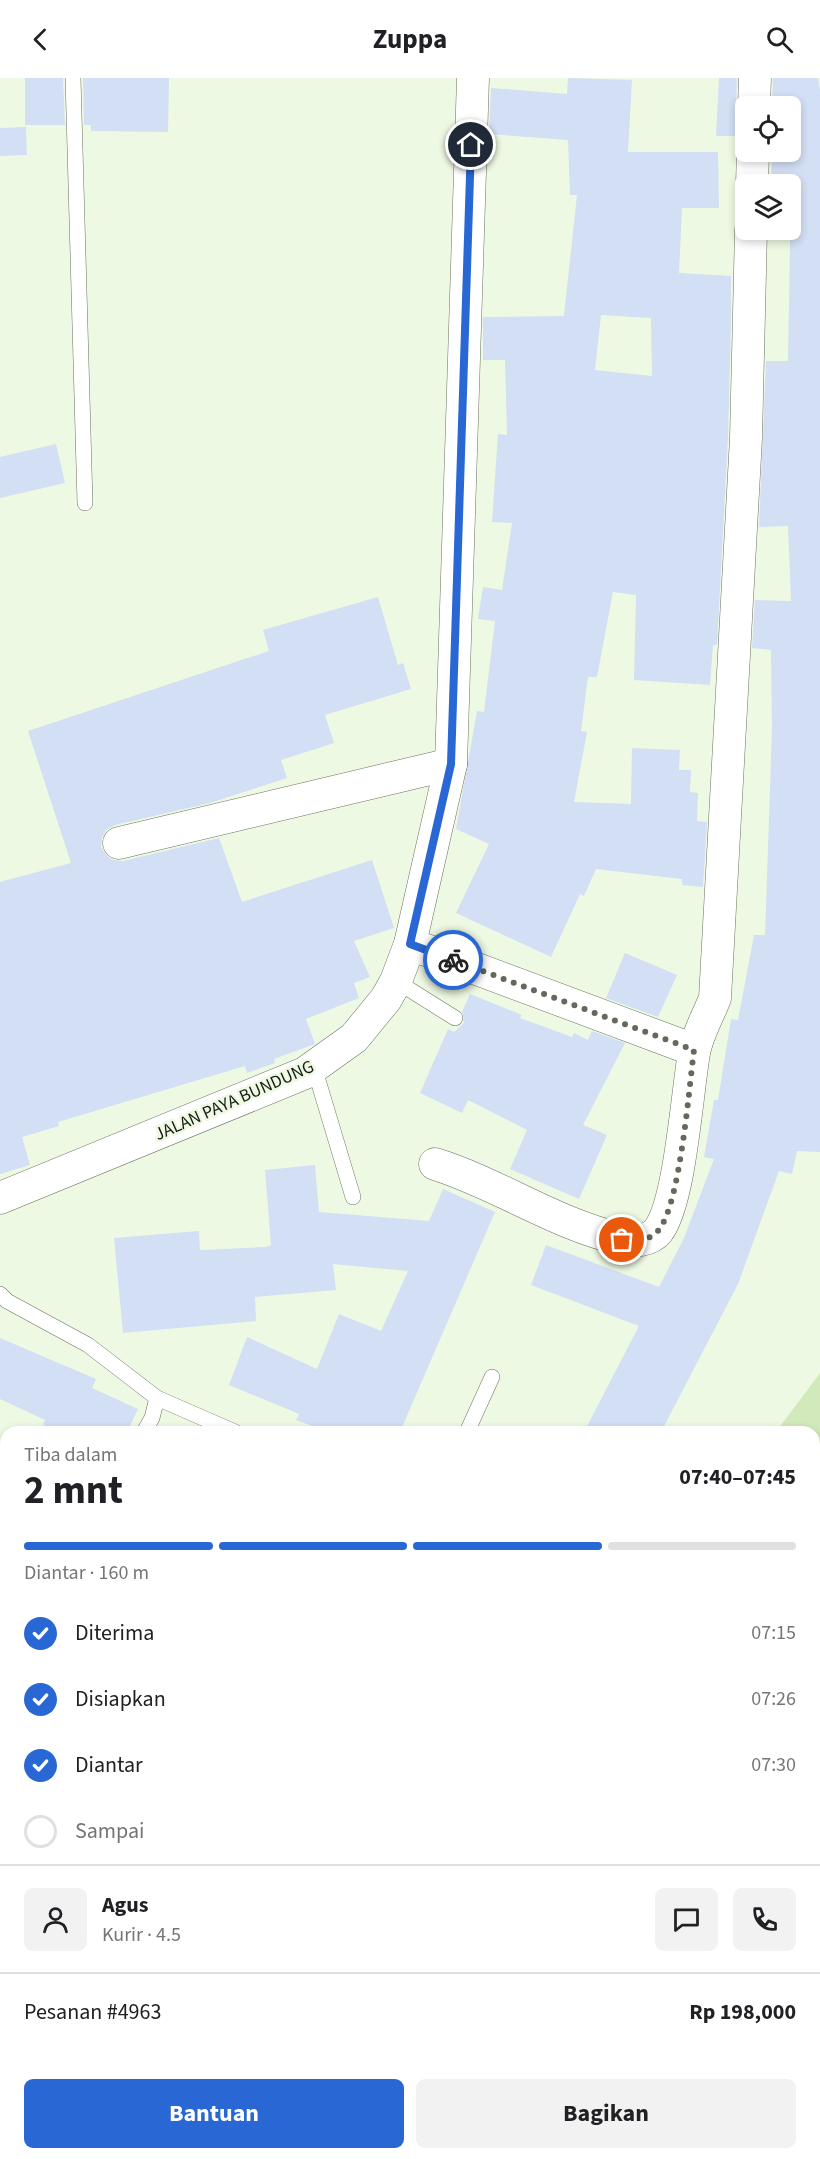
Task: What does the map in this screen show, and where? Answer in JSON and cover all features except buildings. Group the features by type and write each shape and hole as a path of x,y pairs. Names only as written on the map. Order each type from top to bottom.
{"street":[{"name":"JALAN PAYA BUNDUNG","path":"0,1198 305,1073 354,1038 386,999 396,981 410,944 451,764 473,78"},
{"path":"754,78 754,96"},
{"path":"435,1164 462,1173 546,1213 622,1240 647,1239 658,1231 672,1200 694,1050 715,998 746,438 751,240"},
{"path":"119,843 451,764"},
{"path":"410,944 694,1050"}],"lane":[{"path":"73,78 85,503"},
{"path":"396,981 455,1018"},
{"path":"314,1067 353,1197"},
{"path":"0,1294 7,1301 88,1345 157,1398 221,1426"},
{"path":"471,1426 492,1377"},
{"path":"147,1426 157,1398"}],"green space":[{"path":"820,1373 820,1426 780,1426"}],"way so far":[{"path":"453,960 694,1050 672,1200 658,1231 647,1239 622,1240"}],"route":[{"path":"453,960 410,944 438,831 451,764 471,145"}]}
